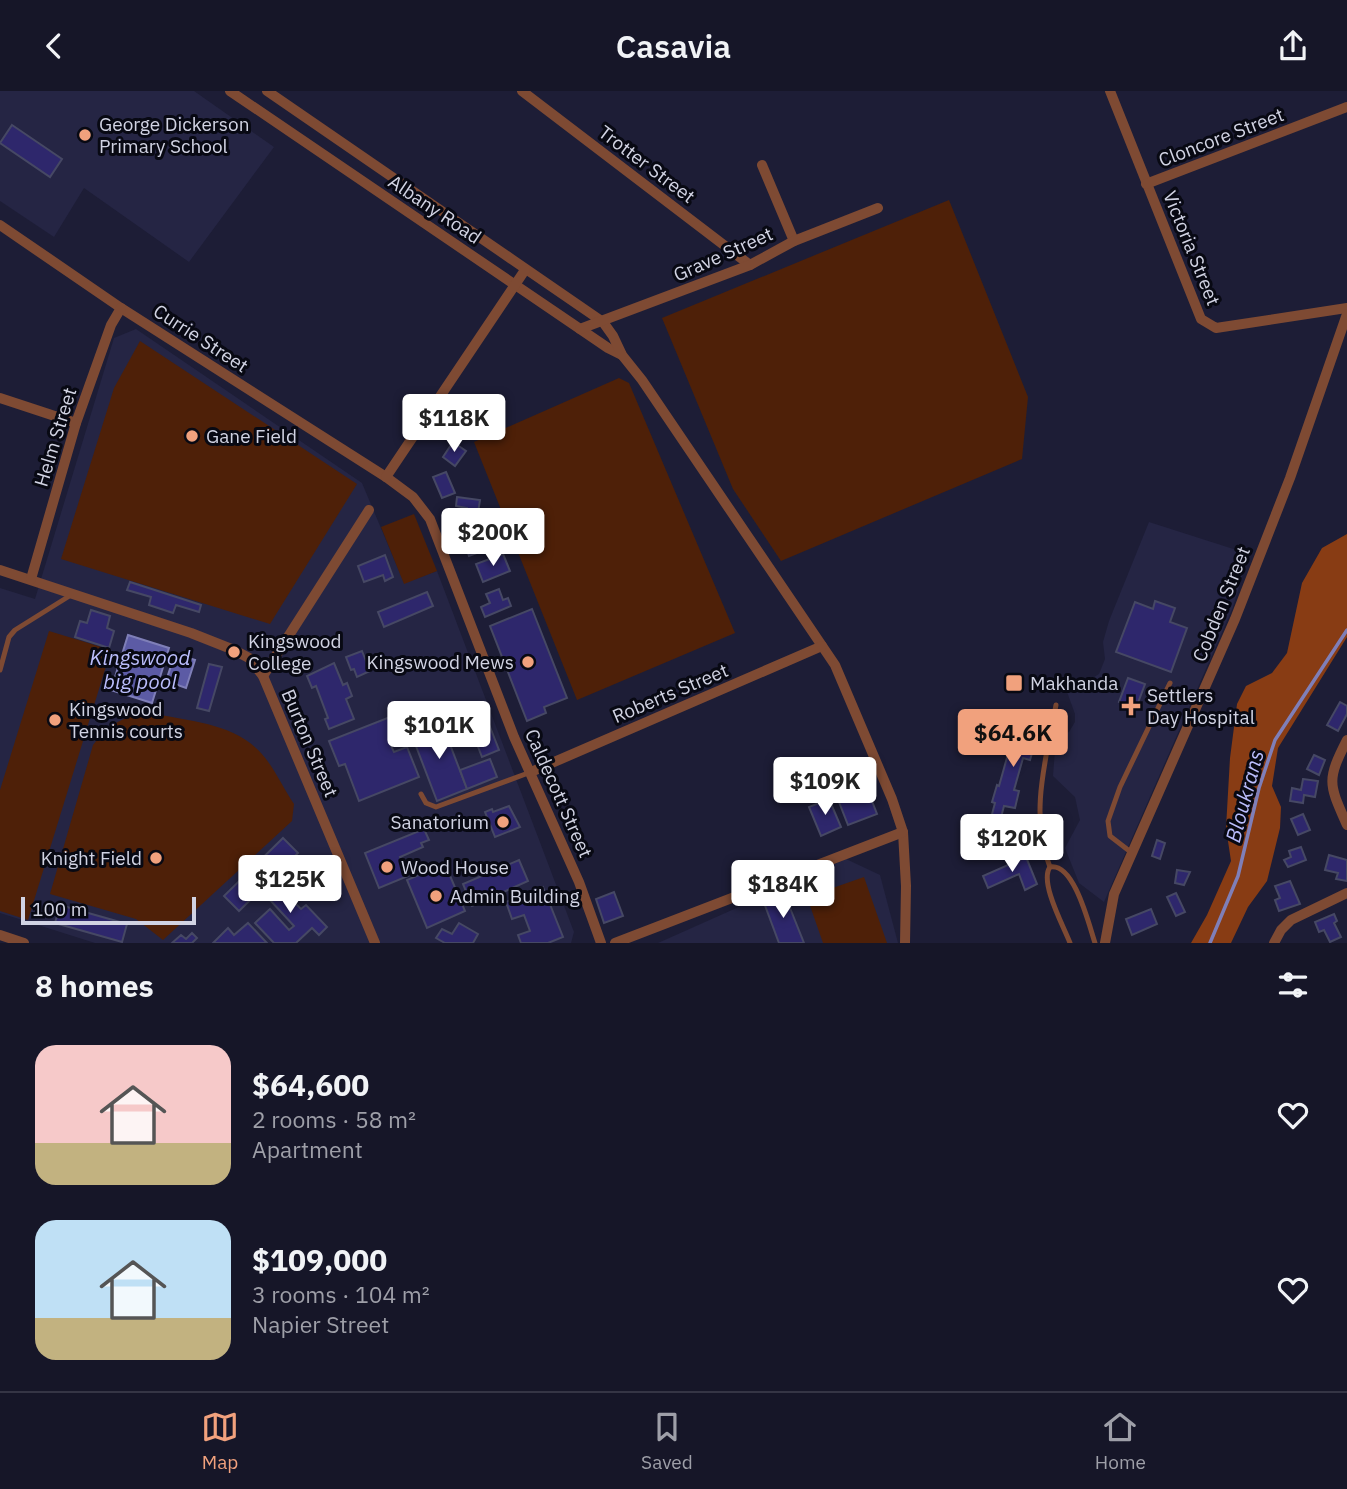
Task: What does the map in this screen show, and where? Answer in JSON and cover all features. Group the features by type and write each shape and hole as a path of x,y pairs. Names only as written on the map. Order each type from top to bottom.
{"street":[{"name":"Albany Road","path":"230,91 622,355"},
{"name":"Albany Road","path":"267,91 603,322 622,355 642,380 835,665 892,799 903,832 905,943"},
{"name":"Trotter Street","path":"522,91 750,265"},
{"name":"Victoria Street","path":"1110,91 1201,319 1216,328 1347,308"},
{"name":"Cloncore Street","path":"1146,184 1347,107"},
{"path":"312,147 323,129"},
{"path":"762,165 794,241"},
{"name":"Grave Street","path":"580,329 750,265 794,241 877,208"},
{"name":"Currie Street","path":"0,225 121,308 386,477"},
{"path":"386,477 525,269"},
{"name":"Helm Street","path":"31,579 76,423 111,325 121,308"},
{"name":"Cobden Street","path":"1105,943 1114,894 1235,619 1290,478 1347,314"},
{"path":"0,398 76,423"},
{"name":"Caldecott Street","path":"386,477 413,497 430,519 514,737 579,882 601,943"},
{"path":"263,676 369,510"},
{"name":"Burton Street","path":"0,570 191,633 249,658 263,676 374,943"},
{"name":"Roberts Street","path":"531,772 822,646"},
{"path":"1347,740 1332,773 1331,786 1347,825"},
{"path":"615,943 903,832"},
{"path":"1275,943 1281,930 1291,919 1347,893"},
{"path":"0,935 24,943"}],"lane":[{"path":"0,670 9,637 15,630 73,593"},
{"path":"1132,853 1110,837 1108,821 1120,787 1170,683"},
{"path":"1056,705 1042,774 1040,821 1043,849 1050,867 1046,877 1070,943"},
{"path":"421,794 426,803 436,807 531,772"},
{"path":"1050,867 1063,869 1070,879 1095,943"}],"shaded area":[{"path":"0,91 194,91 274,147 189,262 84,188 54,237 0,201"},
{"path":"949,200 1028,397 1022,459 781,561 733,489 662,318"},
{"name":"Kingswood College","path":"136,329 362,483 404,583 437,571 574,932 571,943 95,943 0,913 0,588 35,599 114,338"},
{"name":"Gane Field","path":"140,341 357,484 270,624 61,559 114,388"},
{"path":"619,378 629,383 735,633 577,700 474,442"},
{"path":"414,514 437,571 404,584 381,527"},
{"name":"Settlers Day Hospital","path":"1149,522 1249,554 1233,607 1104,902 1079,883 1065,848 1080,820 1075,797 1053,776 1056,737 1069,732 1075,722 1075,714 1066,689 1099,674 1105,659 1103,642 1109,621"},
{"path":"1347,534 1347,637 1278,748 1272,786 1281,807 1280,828 1267,881 1248,907 1231,943 1191,943 1207,915 1231,861 1226,828 1230,758 1237,704 1246,686 1272,673 1287,653 1302,583 1322,548"},
{"name":"Kingswood Tennis courts","path":"49,631 111,650 28,920 0,911 0,790"},
{"name":"Knight Field","path":"155,714 212,725 250,743 270,765 294,804 292,821 163,940 136,919 50,894 93,745 106,730 120,721"},
{"path":"846,859 880,875 898,943 658,943"},
{"path":"864,877 887,943 823,943 807,897"}],"water":[{"name":"Kingswood big pool","path":"128,635 169,648 152,703 111,690"},
{"path":"175,654 195,660 186,688 166,681"}],"building":[{"path":"12,125 62,159 50,177 0,143"},
{"path":"453,442 466,451 455,466 443,457"},
{"path":"446,472 455,493 442,498 433,477"},
{"path":"457,497 480,500 477,519 466,517 467,508 456,506"},
{"path":"477,528 485,550 469,556 461,533"},
{"path":"503,554 510,571 483,582 476,564"},
{"path":"385,555 393,577 385,581 383,575 364,582 358,566"},
{"path":"130,582 201,605 199,612 176,605 173,613 149,605 151,597 127,590"},
{"path":"499,589 503,600 508,598 511,606 485,617 481,607 490,603 486,594"},
{"path":"427,592 433,606 384,627 378,612"},
{"path":"1155,601 1175,608 1170,622 1187,628 1171,672 1116,652 1135,602 1153,609"},
{"name":"Kingswood Mews","path":"532,609 567,698 544,707 546,713 527,721 490,626"},
{"path":"91,610 110,616 107,628 114,631 109,648 75,637 80,621 87,623"},
{"path":"362,651 370,671 357,677 346,657"},
{"path":"334,663 343,685 347,683 352,696 346,699 354,719 329,729 325,719 328,718 316,686 312,688 307,676"},
{"path":"209,664 222,667 209,711 197,708"},
{"path":"1128,678 1145,684 1136,708 1119,702"},
{"path":"1340,702 1347,706 1347,714 1338,731 1327,725"},
{"path":"481,704 499,750 482,757 464,711"},
{"path":"395,715 405,741 391,746 394,752 407,747 419,777 359,801 345,764 339,766 329,741"},
{"path":"441,721 467,789 437,801 411,733"},
{"path":"1018,723 1035,727 1031,742 1035,743 1030,760 1023,758 1014,790 1019,791 1015,808 1004,806 1000,821 991,818 995,803 992,802 1008,754 1005,753 1009,736 1014,737"},
{"path":"1314,755 1325,760 1319,775 1307,769"},
{"path":"490,759 497,777 467,789 460,770"},
{"path":"1303,779 1318,781 1315,797 1304,795 1303,803 1290,801 1292,788 1301,790"},
{"path":"868,791 877,814 848,825 839,802"},
{"path":"829,799 841,827 821,836 809,807"},
{"name":"Sanatorium","path":"509,806 520,827 495,837 485,812"},
{"path":"1303,814 1310,830 1298,835 1291,819"},
{"name":"Wood House","path":"424,829 429,840 421,843 423,847 400,857 408,876 379,888 365,853"},
{"path":"283,838 298,853 239,911 224,896"},
{"path":"1157,840 1165,843 1160,859 1152,856"},
{"path":"1301,847 1306,860 1288,867 1284,860 1291,857 1289,851"},
{"path":"1329,855 1347,860 1347,881 1336,879 1338,873 1325,870"},
{"path":"1026,857 1037,884 1025,890 1019,874 988,888 983,876"},
{"path":"519,860 528,881 472,906 463,884"},
{"name":"Admin Building","path":"445,864 465,911 427,928 407,880"},
{"path":"1177,870 1190,872 1184,885 1175,883"},
{"path":"298,874 310,887 294,902 301,909 306,905 327,927 319,935 312,928 296,943 274,943 255,923 270,909 289,930 294,926 270,900"},
{"path":"1290,881 1300,904 1279,911 1275,900 1280,898 1275,886"},
{"path":"543,887 563,937 548,943 521,943 518,935 530,931 524,915 512,919 506,902"},
{"path":"614,892 623,916 604,923 596,899"},
{"path":"784,893 804,943 779,943 763,900"},
{"path":"1176,893 1185,912 1176,916 1167,897"},
{"path":"60,905 127,924 122,942 55,923"},
{"path":"1151,909 1157,924 1132,935 1126,919"},
{"path":"1334,914 1337,921 1334,923 1341,937 1330,942 1324,930 1319,932 1315,922"},
{"path":"248,923 267,943 213,943 228,928 234,935"},
{"path":"459,923 478,934 473,943 445,943 436,938 442,929 452,934"},
{"path":"192,933 197,938 192,943 172,943 181,935 186,939"}],"waterway":[{"name":"Bloukrans","path":"1210,943 1238,876 1259,788 1275,740 1347,630"}],"place":[{"name":"George Dickerson Primary School","path":"85,135"},
{"name":"Gane Field","path":"192,436"},
{"name":"Kingswood College","path":"234,652"},
{"name":"Kingswood Mews","path":"528,662"},
{"name":"Makhanda","path":"1014,683"},
{"name":"Settlers Day Hospital","path":"1131,706"},
{"name":"Kingswood Tennis courts","path":"55,720"},
{"name":"Sanatorium","path":"503,822"},
{"name":"Knight Field","path":"156,858"},
{"name":"Wood House","path":"387,867"},
{"name":"Admin Building","path":"436,896"}]}
